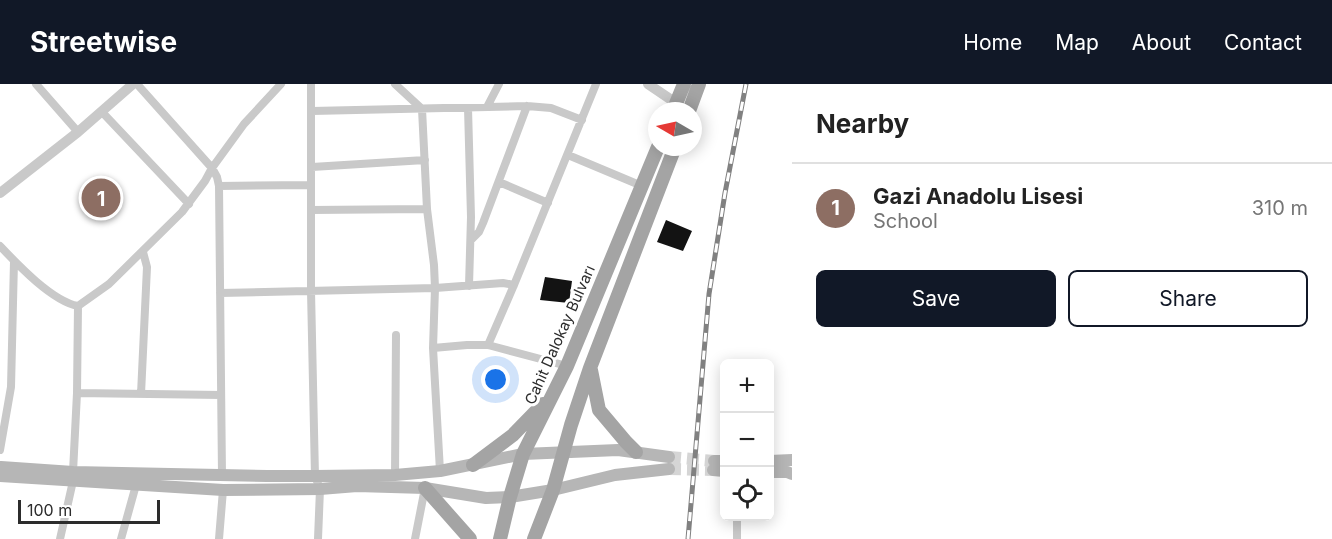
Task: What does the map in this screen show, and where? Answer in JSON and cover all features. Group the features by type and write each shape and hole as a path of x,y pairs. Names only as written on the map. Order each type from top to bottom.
{"main road":[{"path":"676,102 684,84"},
{"path":"692,102 699,84"},
{"name":"Cahit Dalokay Bulvarı","path":"500,539 524,454 567,366 654,156"},
{"path":"534,539 553,490 590,368 672,156"},
{"path":"590,368 599,410 636,452"},
{"path":"473,465 513,435 553,394"},
{"path":"0,467 73,476 136,484 224,490 320,489 357,486 425,488 486,498 510,497 553,490 669,463 636,452 618,450 524,454 440,471 395,475 315,476 222,475 73,476 0,476"},
{"path":"774,461 792,460"},
{"path":"774,472 792,474"},
{"path":"425,488 470,539"}],"street":[{"path":"36,84 78,132"},
{"path":"0,193 135,84 213,168 219,186 222,475"},
{"path":"0,246 14,261 57,297 78,306 109,284 189,204 244,124 281,84"},
{"path":"311,84 311,291 315,476 320,489 318,539"},
{"path":"395,84 422,109 427,209 434,265 433,348 440,471"},
{"path":"487,107 500,84"},
{"path":"488,345 596,84"},
{"path":"648,84 668,102"},
{"path":"312,111 527,106 551,108 582,120"},
{"path":"471,240 481,228 527,106"},
{"path":"468,108 471,240 469,286"},
{"path":"102,112 189,204"},
{"path":"568,155 642,186"},
{"path":"312,167 425,160"},
{"path":"499,182 548,202"},
{"path":"219,186 311,185"},
{"path":"311,210 427,209"},
{"path":"141,394 147,267 142,252"},
{"path":"0,450 11,387 14,261"},
{"path":"220,293 323,292 503,283 514,285"},
{"path":"60,539 73,476 78,306"},
{"path":"395,475 396,335"},
{"path":"433,348 488,345 567,366"},
{"path":"77,393 221,395"},
{"path":"121,539 136,484"},
{"path":"415,539 425,488"},
{"path":"219,539 224,490"},
{"path":"737,521 737,539"}],"building":[{"path":"666,220 692,231 683,251 657,242"},
{"path":"545,277 572,281 569,303 540,300"}],"tunnel":[{"path":"669,457 714,461"},
{"path":"669,469 713,470"}],"railway":[{"path":"688,539 709,294 746,84"}],"place":[{"name":"Gazi Anadolu Lisesi","path":"101,198"}]}
